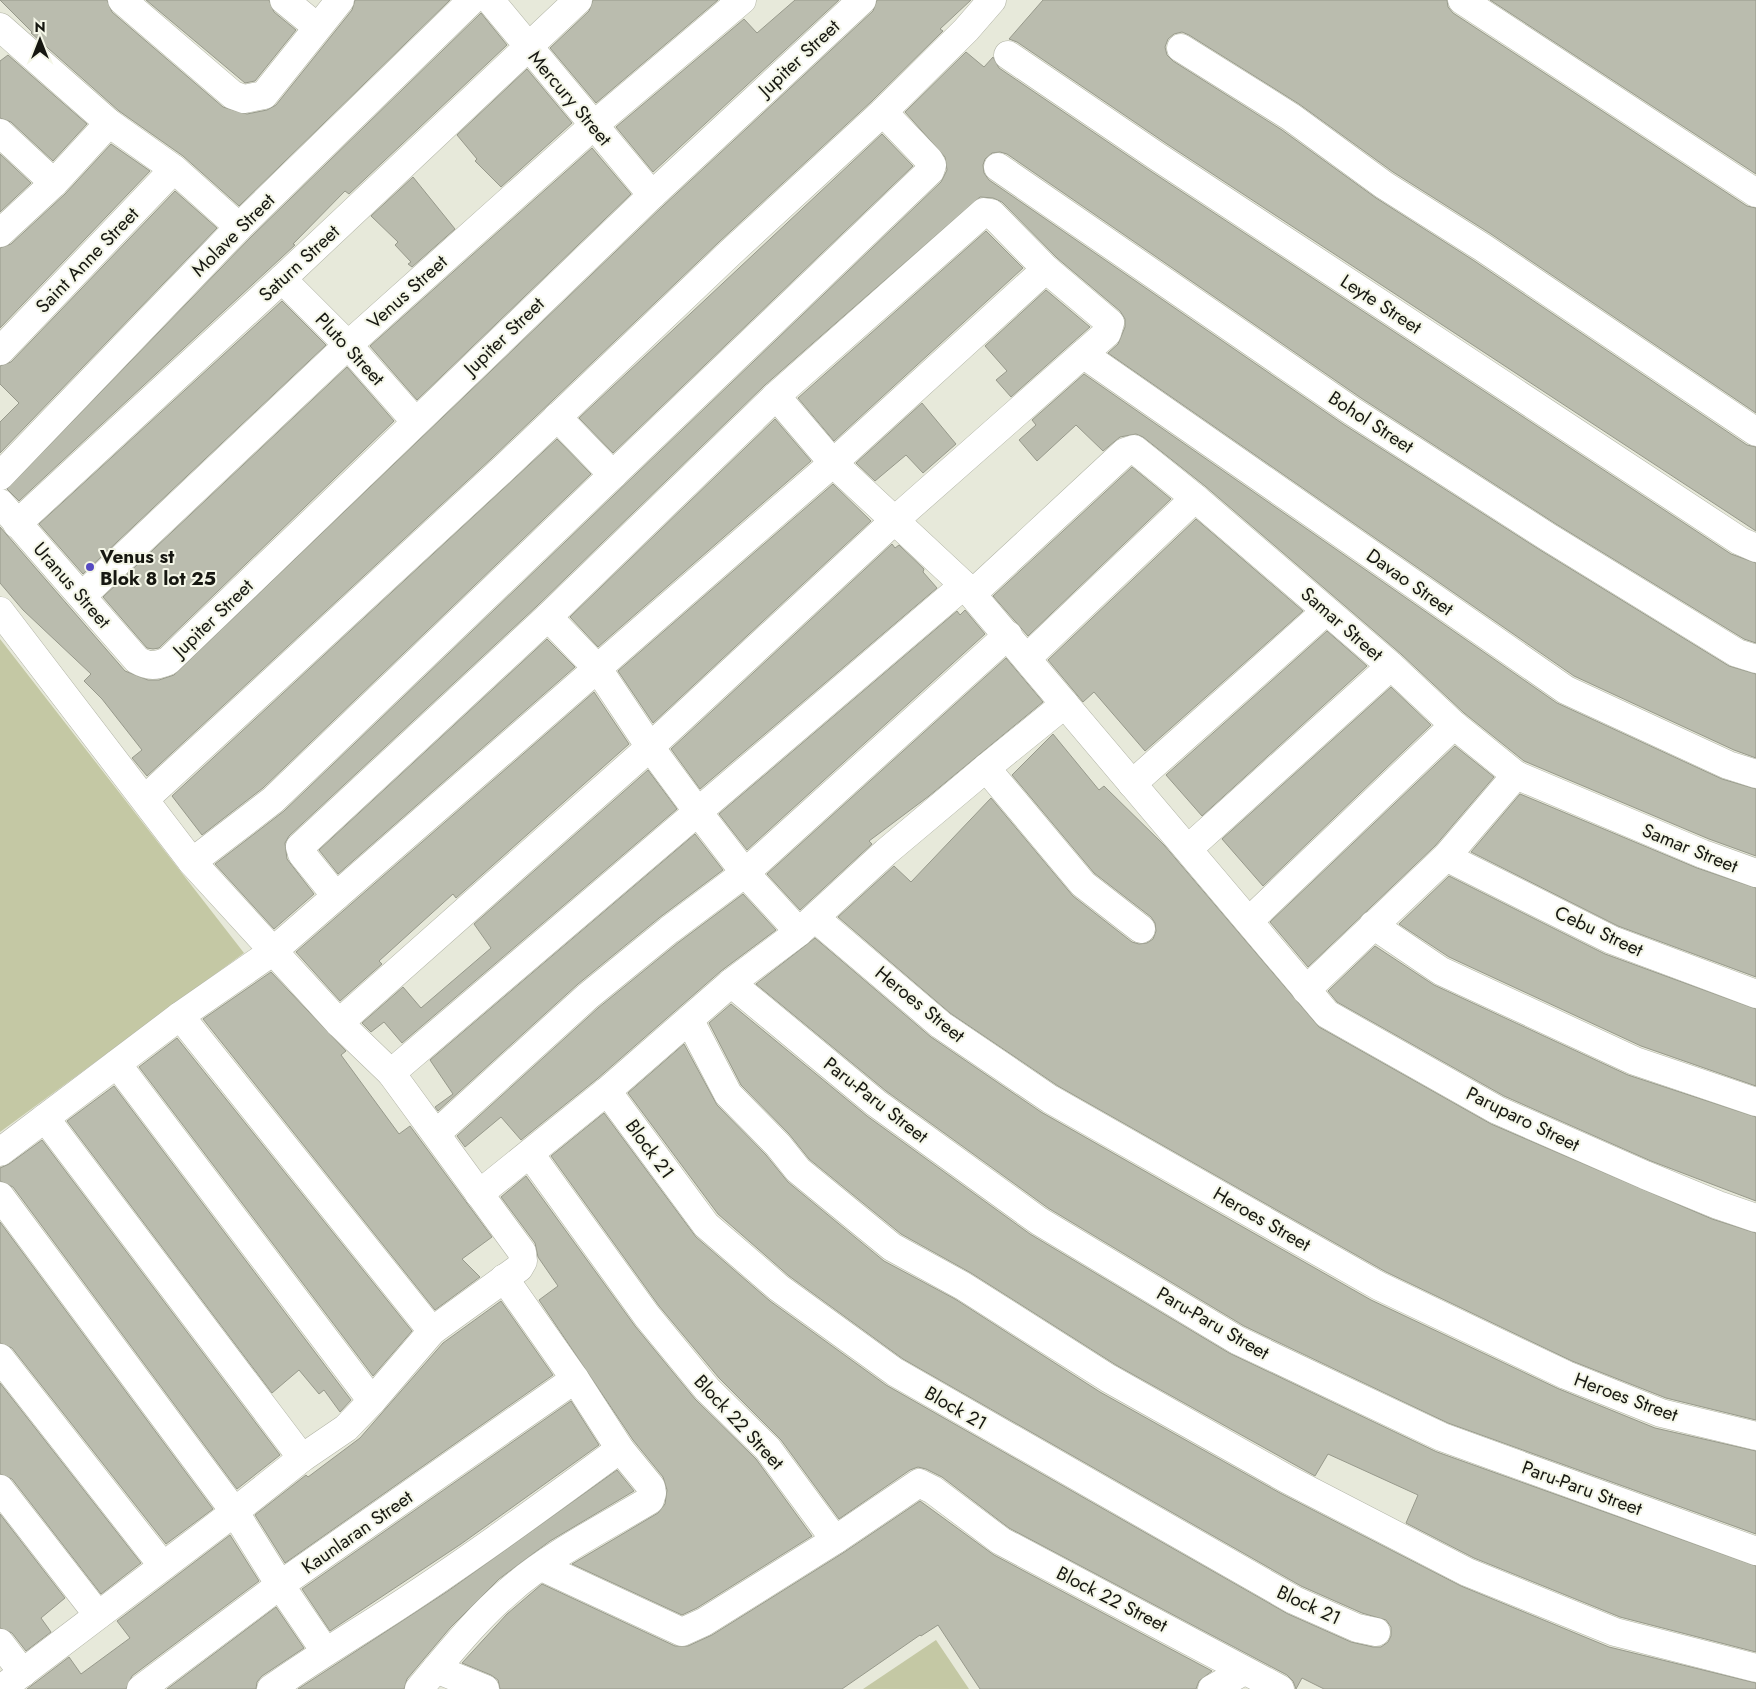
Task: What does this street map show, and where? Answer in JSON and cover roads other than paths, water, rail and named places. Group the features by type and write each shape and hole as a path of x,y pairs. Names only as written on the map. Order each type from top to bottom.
{"street":[{"path":"122,0 232,94 244,99 264,94 340,0"},
{"path":"284,0 317,27"},
{"name":"Molave Street","path":"0,476 240,226 472,0"},
{"name":"Mercury Street","path":"490,0 527,47 652,195"},
{"name":"Saturn Street","path":"17,524 282,279 578,0"},
{"name":"Venus Street","path":"82,596 348,345 594,125 742,0"},
{"name":"Jupiter Street","path":"146,665 157,665 168,661 415,421 652,195 862,0"},
{"path":"146,798 883,112 966,30 992,0"},
{"path":"1462,0 1756,193"},
{"path":"0,27 108,123 174,169 240,226"},
{"path":"1181,48 1291,117 1384,185 1482,247 1756,432"},
{"name":"Leyte Street","path":"1008,55 1158,157 1698,514 1740,541 1756,548"},
{"path":"192,862 273,800 930,172 932,165 929,160 883,112"},
{"path":"0,233 54,183 108,123"},
{"path":"0,133 54,183"},
{"name":"Bohol Street","path":"998,167 1352,411 1556,542 1737,653 1756,659"},
{"name":"Saint Anne Street","path":"0,351 174,169"},
{"path":"336,896 302,854 300,846 548,617 776,396 984,212 991,213 1046,269 1110,323 1107,333 895,520 650,747 339,1023"},
{"path":"0,1152 180,1016 272,952 833,463 1046,269"},
{"name":"Pluto Street","path":"282,279 348,345 415,421"},
{"name":"Davao Street","path":"1083,354 1566,690 1728,765 1756,774"},
{"name":"Paruparo Street","path":"776,396 833,463 968,589 1008,634 1132,784 1190,848 1327,1014 1497,1110 1663,1183 1756,1218"},
{"path":"557,417 613,475"},
{"name":"Samar Street","path":"968,589 1129,449 1134,449 1195,498 1516,776 1703,854 1756,873"},
{"path":"1027,658 1195,498"},
{"name":"Uranus Street","path":"0,503 137,660 146,665"},
{"path":"391,1073 698,812 968,589"},
{"path":"0,611 146,798 192,862 272,952 339,1023 391,1073 437,1133 522,1252 523,1261 519,1268 432,1331 372,1401 346,1428 302,1458 1,1689"},
{"path":"1132,784 1326,611"},
{"name":"Heroes Street","path":"548,617 598,669 650,747 745,873 807,925 941,1025 1050,1099 1379,1286 1575,1379 1661,1413 1756,1436"},
{"path":"437,1133 588,996 669,930 745,873 1008,634"},
{"path":"1190,848 1391,666"},
{"path":"479,1194 607,1091 732,983 807,925 886,852 1065,704"},
{"path":"1249,921 1454,724"},
{"path":"986,768 1083,884 1141,929"},
{"path":"1306,990 1446,857 1516,776"},
{"name":"Cebu Street","path":"1446,857 1612,940 1756,994"},
{"path":"1373,925 1441,971 1635,1061 1756,1102"},
{"name":"Paru-Paru Street","path":"732,983 876,1104 1040,1221 1237,1340 1442,1438 1756,1551"},
{"path":"180,1016 432,1331"},
{"path":"690,1021 728,1094 778,1145 798,1170 892,1247 963,1286 1108,1378 1262,1464 1468,1572 1615,1632 1756,1668"},
{"path":"117,1064 372,1401"},
{"name":"Block 21","path":"607,1091 706,1226 779,1288 895,1372 1294,1600 1357,1628 1376,1632"},
{"path":"45,1118 302,1458"},
{"name":"Block 22 Street","path":"530,1154 647,1316 707,1389 768,1449 835,1540 919,1483 933,1490 1001,1541 1280,1689"},
{"path":"0,1196 234,1512 280,1586 325,1651"},
{"path":"485,1689 428,1679 470,1628 503,1596 542,1566 650,1500 652,1493 651,1487 620,1449 575,1379 504,1278"},
{"path":"0,1358 163,1566"},
{"name":"Kaunlaran Street","path":"141,1689 280,1586 575,1379"},
{"path":"271,1689 325,1651 395,1608 620,1449"},
{"path":"0,1489 98,1615"},
{"path":"542,1566 682,1632 704,1622 835,1540"},
{"path":"0,1643 23,1672"},
{"path":"1212,1689 1244,1671"}],"place":[{"name":"Venus st Blok 8 lot 25","path":"90,567"}]}
